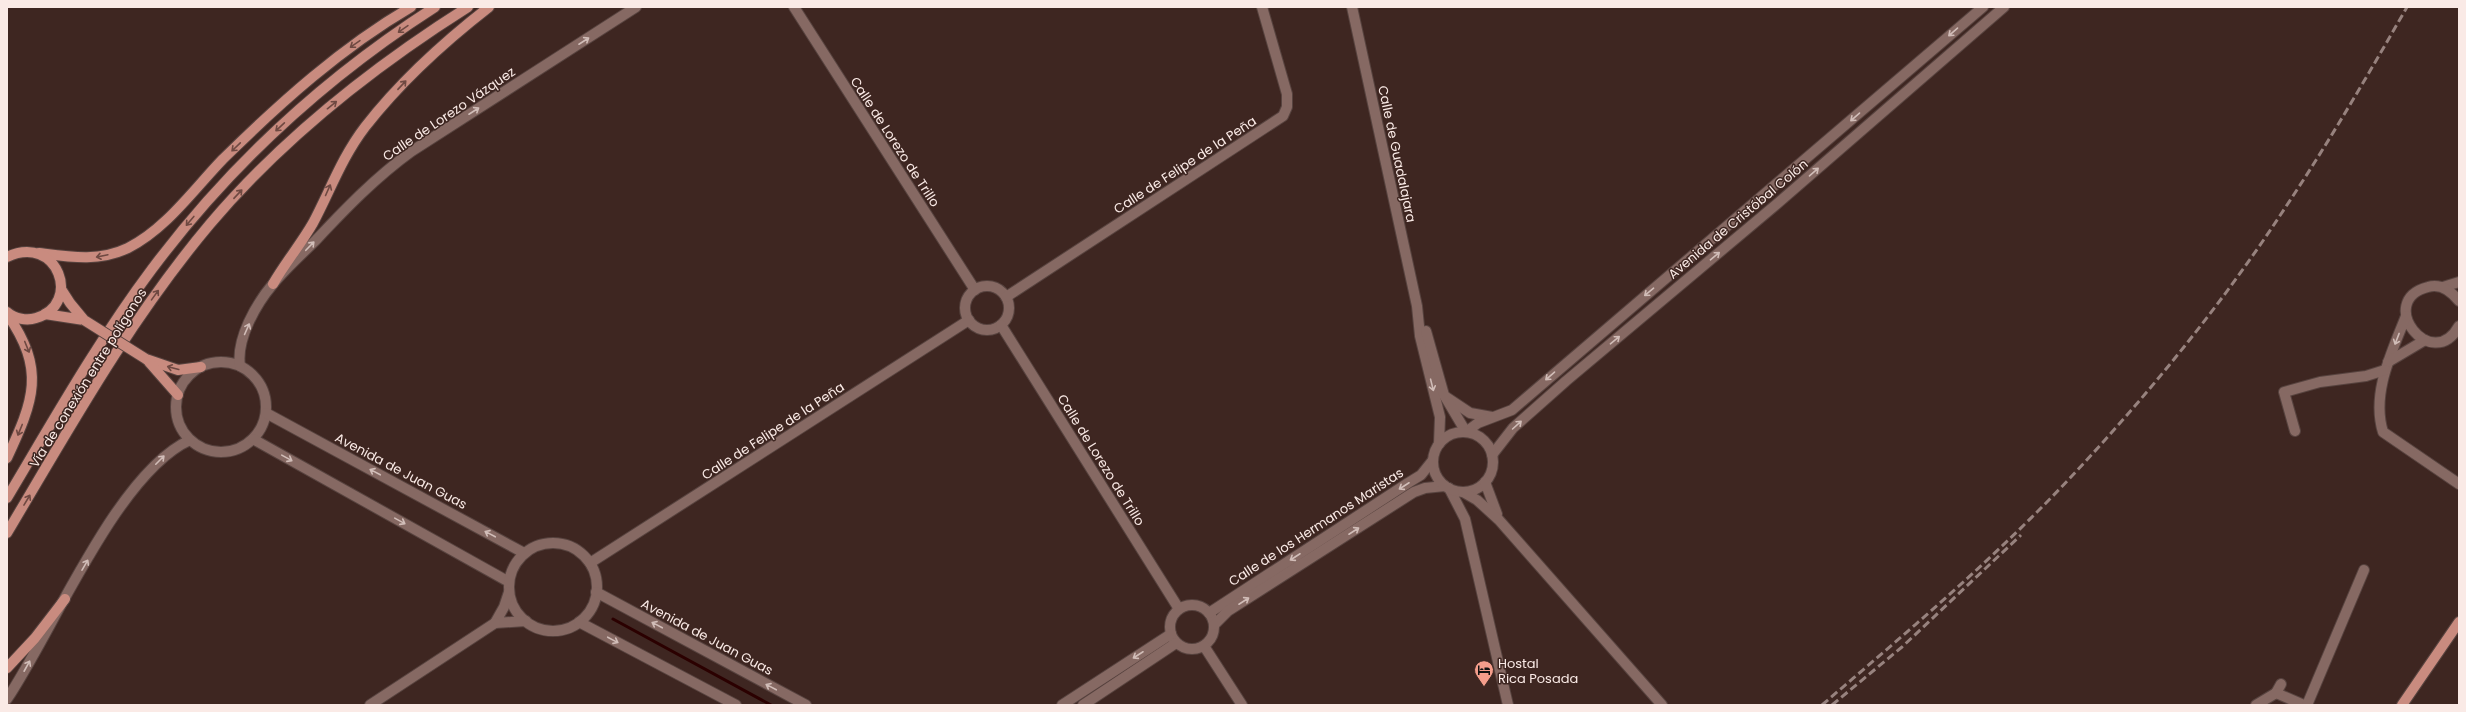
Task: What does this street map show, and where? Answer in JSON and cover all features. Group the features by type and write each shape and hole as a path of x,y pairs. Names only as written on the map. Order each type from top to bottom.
{"main road":[{"path":"7,258 17,252 28,251 71,258 97,257 113,254 138,242 162,223 228,155 309,79 352,46 411,7"},
{"name":"Vía de conexión entre polígonos","path":"7,498 128,302 200,210 250,156 307,103 362,58 435,7"},
{"name":"Vía de conexión entre polígonos","path":"7,533 132,329 210,224 268,163 316,119 388,61 468,7"},
{"path":"273,284 307,233 337,172 364,128 408,78 463,28 489,7"},
{"path":"39,253 49,259 56,268 61,289 84,320 146,359 178,370 201,367"},
{"path":"46,314 58,300 61,289"},
{"path":"7,313 21,319 32,319 46,314 84,320"},
{"path":"7,313 26,344 33,372 30,401 26,416 7,458"},
{"path":"146,359 178,395"},
{"path":"7,668 36,638 65,599"},
{"path":"2402,705 2459,622"}],"street":[{"name":"Calle de Lorezo Vázquez","path":"240,366 239,355 241,343 256,310 273,284 387,169 636,7"},
{"name":"Calle de Lorezo de Trillo","path":"794,7 975,290"},
{"name":"Calle de Felipe de la Peña","path":"1006,298 1283,116 1287,107 1286,94 1262,7"},
{"name":"Calle de Guadalajara","path":"1352,7 1417,306 1444,395 1466,432"},
{"path":"1358,7 1370,57 1372,98"},
{"name":"Avenida de Cristóbal Colón","path":"1466,432 1478,424 1512,410 1983,7"},
{"name":"Avenida de Cristóbal Colón","path":"1492,455 1512,428 1784,198 2004,7"},
{"path":"2459,282 2443,287 2432,286 2421,289 2412,296 2407,305 2406,316 2382,381 2379,418 2383,432 2459,484"},
{"path":"988,287 995,288 1006,298 1009,311 1001,325 990,330 983,330 969,320 965,309 966,302 975,290 988,287"},
{"path":"2443,287 2452,292 2459,301"},
{"name":"Calle de Guadalajara","path":"1417,306 1420,336 1440,417 1439,444"},
{"path":"2406,316 2412,331 2425,340 2436,342 2447,339 2456,332 2459,326"},
{"name":"Calle de Felipe de la Peña","path":"590,563 969,320"},
{"name":"Calle de Lorezo de Trillo","path":"1001,325 1180,609"},
{"path":"2295,431 2284,392 2320,382 2366,376 2387,366 2425,340"},
{"path":"224,362 240,366 256,378 262,389 266,413 264,423 253,439 237,449 218,452 206,449 190,440 184,433 177,415 178,395 184,382 201,367 224,362"},
{"path":"1444,395 1470,413 1494,418"},
{"name":"Avenida de Juan Guas","path":"266,413 524,553"},
{"path":"1465,519 1447,487 1435,473 1433,460 1439,444 1452,434 1466,432 1483,439 1492,455 1492,468 1485,482 1466,492"},
{"path":"253,439 509,587 513,606 526,621 534,626 548,630 562,630 579,622 587,615 594,602 596,592 595,574 590,563 578,551 566,544 544,544 524,553 514,564 509,587 504,607 496,623"},
{"path":"7,700 65,599 123,503 170,451 190,440"},
{"name":"Calle de los Hermanos Maristas","path":"1209,613 1421,475 1433,460"},
{"path":"1485,482 1499,520"},
{"path":"1214,625 1228,611 1414,492 1425,488 1447,487 1466,492 1499,520 1662,705"},
{"path":"1466,492 1465,519 1508,705"},
{"path":"2307,705 2364,570"},
{"name":"Avenida de Juan Guas","path":"596,592 806,705"},
{"path":"1185,606 1198,606 1209,613 1214,625 1212,637 1204,646 1187,649 1174,638 1171,620 1180,609 1185,606"},
{"path":"370,705 496,623 526,621"},
{"path":"579,622 736,705"},
{"path":"1062,705 1174,638"},
{"path":"1083,705 1174,638"},
{"path":"1204,646 1242,705"},
{"path":"2256,705 2279,689 2304,705"}],"waterway":[{"path":"613,619 771,705"}],"railway":[{"path":"1822,705 1949,595 2011,538 2070,478 2128,414 2184,348 2236,279 2285,208 2333,133 2407,7"},
{"path":"1832,705 1902,647 2021,535"}],"place":[{"name":"Hostal Rica Posada","path":"1484,687"}]}
